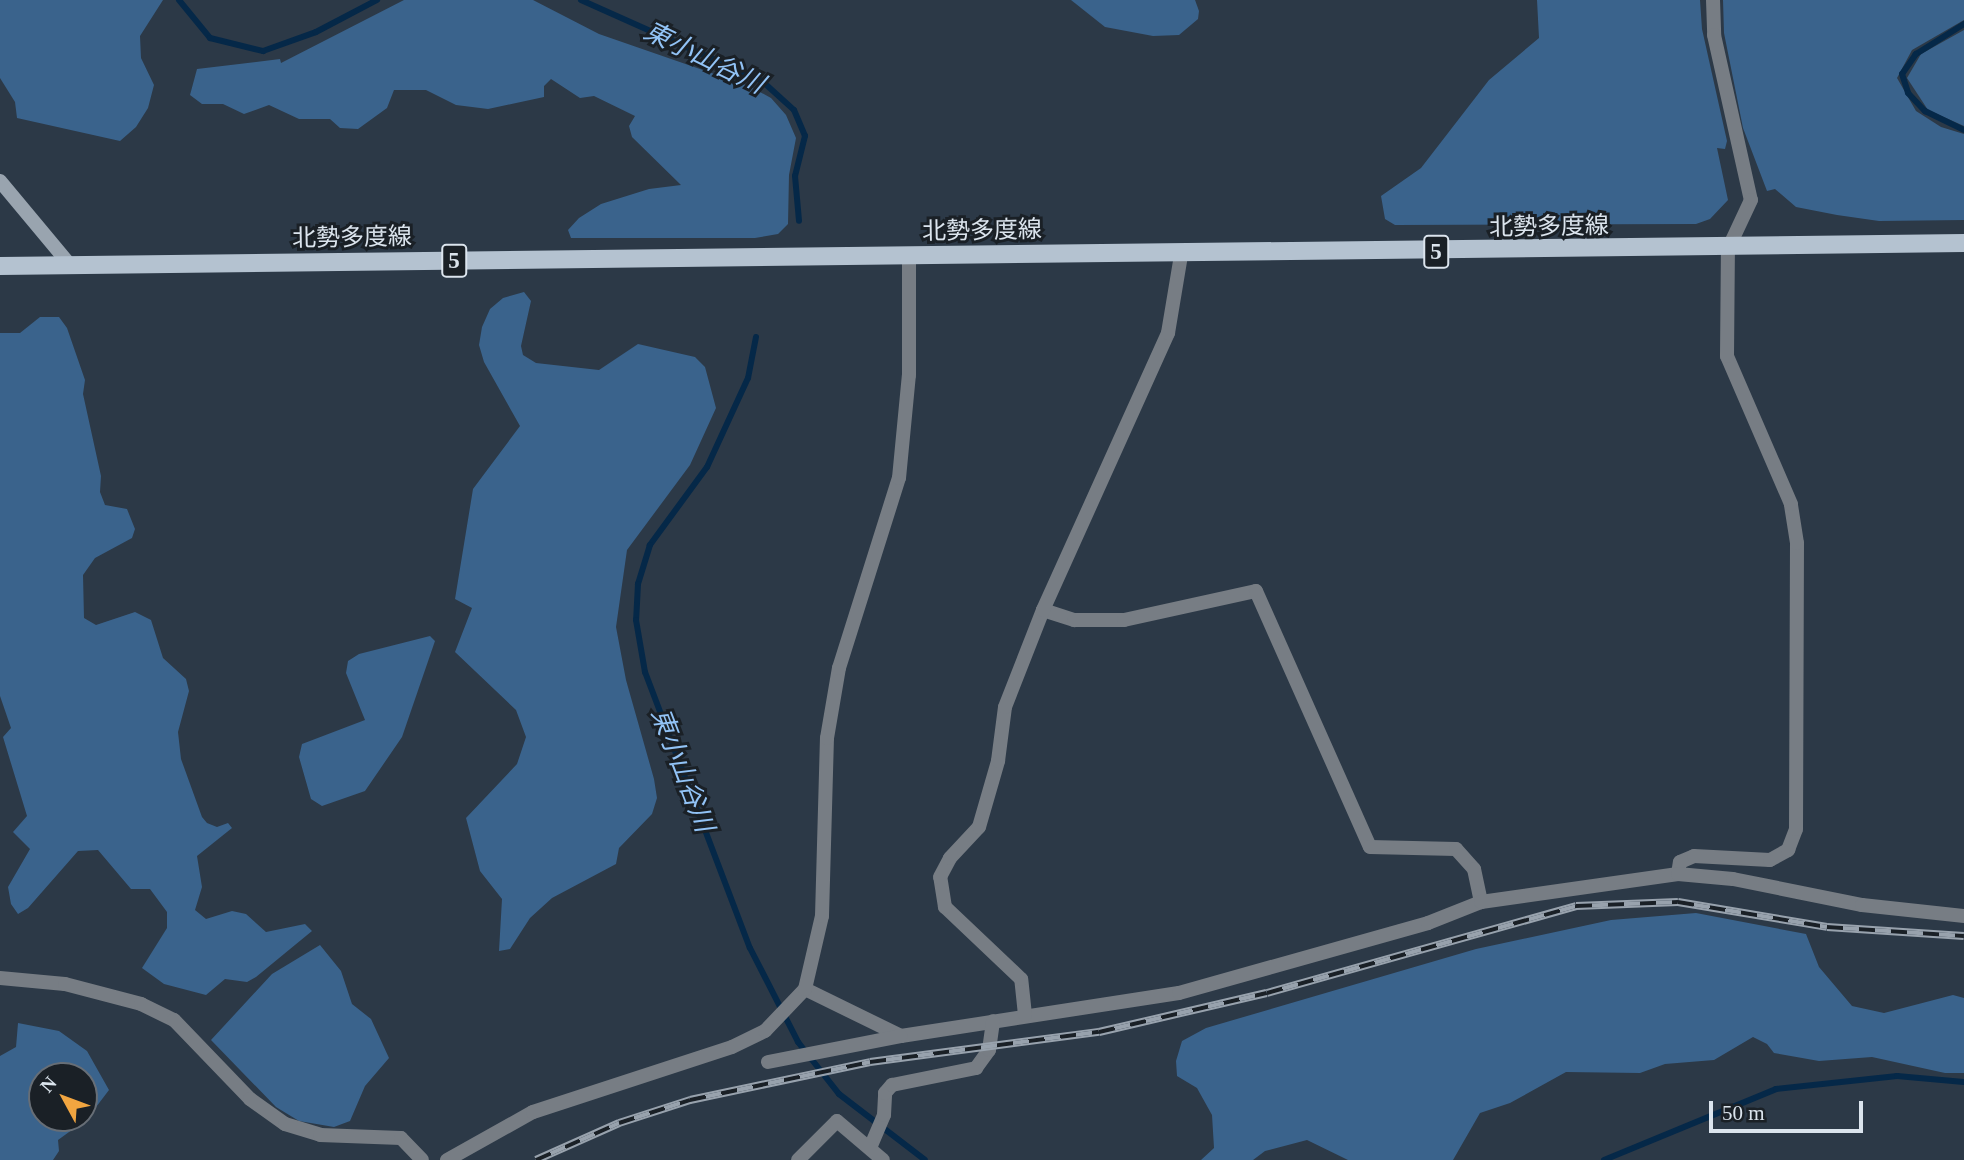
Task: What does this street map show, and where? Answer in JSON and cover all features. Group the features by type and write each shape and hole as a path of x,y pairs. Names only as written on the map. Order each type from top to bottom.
{"main road":[{"path":"0,181 70,265"},
{"name":"北勢多度線","path":"0,267 1727,249 1964,243"}],"street":[{"path":"1678,874 1680,862 1694,856 1770,860 1788,850 1796,828 1797,543 1791,504 1727,356 1727,249 1751,200 1714,35 1713,0"},
{"path":"1025,1016 1021,979 945,907 940,877 950,858 979,827 998,761 1005,707 1043,610 1168,333 1181,255"},
{"path":"447,1160 533,1112 732,1047 765,1031 805,989 822,916 827,738 837,679 899,478 909,375 909,257"},
{"path":"1043,610 1074,620 1124,620 1256,591 1370,847 1456,849 1474,869 1481,902"},
{"path":"768,1062 901,1036 1179,993 1428,923 1481,902 1678,874 1733,879 1862,905 1964,916"},
{"path":"0,978 65,984 141,1004 191,1034 250,1099 285,1124 320,1135 401,1138 418,1159"},
{"path":"805,989 901,1036"},
{"path":"873,1146 884,1115 885,1093 892,1085 976,1068 989,1050 993,1021"},
{"path":"798,1160 837,1121 873,1146 883,1160"}],"shaded area":[{"path":"0,0 163,0 140,36 141,58 154,85 148,108 136,127 120,141 17,118 15,102 0,78"},
{"path":"404,0 533,0 599,34 749,86 771,98 786,115 796,138 789,175 788,224 778,234 755,238 571,238 568,230 579,218 601,204 649,189 681,185 632,137 629,126 635,116 594,96 580,98 551,79 544,86 544,97 488,109 456,105 426,90 394,90 387,108 358,129 340,128 330,119 299,119 269,105 244,114 223,104 202,104 190,95 197,69 280,59 281,63"},
{"path":"1071,0 1195,0 1199,11 1198,19 1179,35 1153,36 1105,27"},
{"path":"1537,0 1700,0 1702,29 1727,141 1725,149 1717,148 1728,200 1710,219 1696,224 1395,225 1385,219 1381,196 1421,168 1489,80 1539,38"},
{"path":"1723,0 1964,0 1964,20 1912,50 1897,78 1916,111 1941,127 1964,134 1964,220 1879,221 1837,215 1796,207 1775,189 1767,191 1743,128 1724,33"},
{"path":"1964,30 1964,126 1928,110 1907,78 1921,54"},
{"path":"524,292 531,301 521,346 523,355 536,363 599,370 638,344 695,357 705,367 716,408 690,465 627,550 616,627 626,680 654,779 657,798 652,814 619,848 616,864 552,898 530,918 510,949 499,951 502,899 480,871 466,818 517,764 526,737 516,710 455,652 472,608 455,599 473,489 520,426 484,362 479,345 482,327 490,309 503,298"},
{"path":"40,317 59,317 67,328 85,380 83,394 101,476 100,492 105,505 127,509 135,529 132,538 95,558 83,575 84,618 96,625 135,612 151,620 163,658 186,679 189,691 178,732 181,759 202,817 207,823 217,827 228,823 232,828 197,856 202,887 195,910 206,919 232,911 246,914 266,932 305,924 312,931 256,977 247,982 225,979 206,995 164,984 142,968 167,928 167,912 150,889 131,889 98,850 78,851 28,908 18,914 11,904 8,887 30,849 13,832 27,816 3,737 11,728 0,696 0,333 20,333"},
{"path":"430,636 435,641 402,737 365,791 322,806 311,799 299,757 302,744 365,720 346,673 348,661 359,654"},
{"path":"1696,913 1806,934 1819,967 1852,1006 1884,1013 1953,995 1964,998 1964,1073 1945,1073 1872,1057 1819,1061 1774,1053 1767,1044 1753,1037 1714,1060 1665,1064 1640,1073 1566,1072 1510,1103 1480,1113 1453,1160 1348,1160 1307,1140 1265,1151 1253,1160 1201,1160 1214,1148 1212,1115 1197,1088 1177,1076 1176,1061 1182,1041 1206,1028 1476,949 1611,920"},
{"path":"320,945 341,971 352,1004 371,1019 389,1058 365,1086 350,1121 334,1127 299,1121 276,1107 211,1040 272,974"},
{"path":"18,1023 59,1031 87,1051 93,1062 28,1062 28,1132 69,1132 58,1140 59,1151 53,1160 0,1160 0,1056 16,1047"},
{"path":"98,1070 109,1090 98,1104"}],"waterway":[{"name":"東小山谷川","path":"179,0 210,38 263,51 316,32 377,0"},
{"name":"東小山谷川","path":"581,0 762,81 794,110 805,136 795,176 799,221"},
{"name":"東小山谷川","path":"1964,24 1916,54 1902,74 1908,93 1925,111 1964,130"},
{"name":"東小山谷川","path":"756,337 748,378 707,467 650,545 638,584 636,620 645,672 750,948 798,1042 839,1094 925,1160"},
{"path":"1604,1160 1776,1089 1897,1076 1964,1082"}],"railway":[{"path":"536,1160 619,1123 690,1100 870,1062 1099,1032 1267,993 1576,906 1678,902 1827,927 1964,936"}]}
